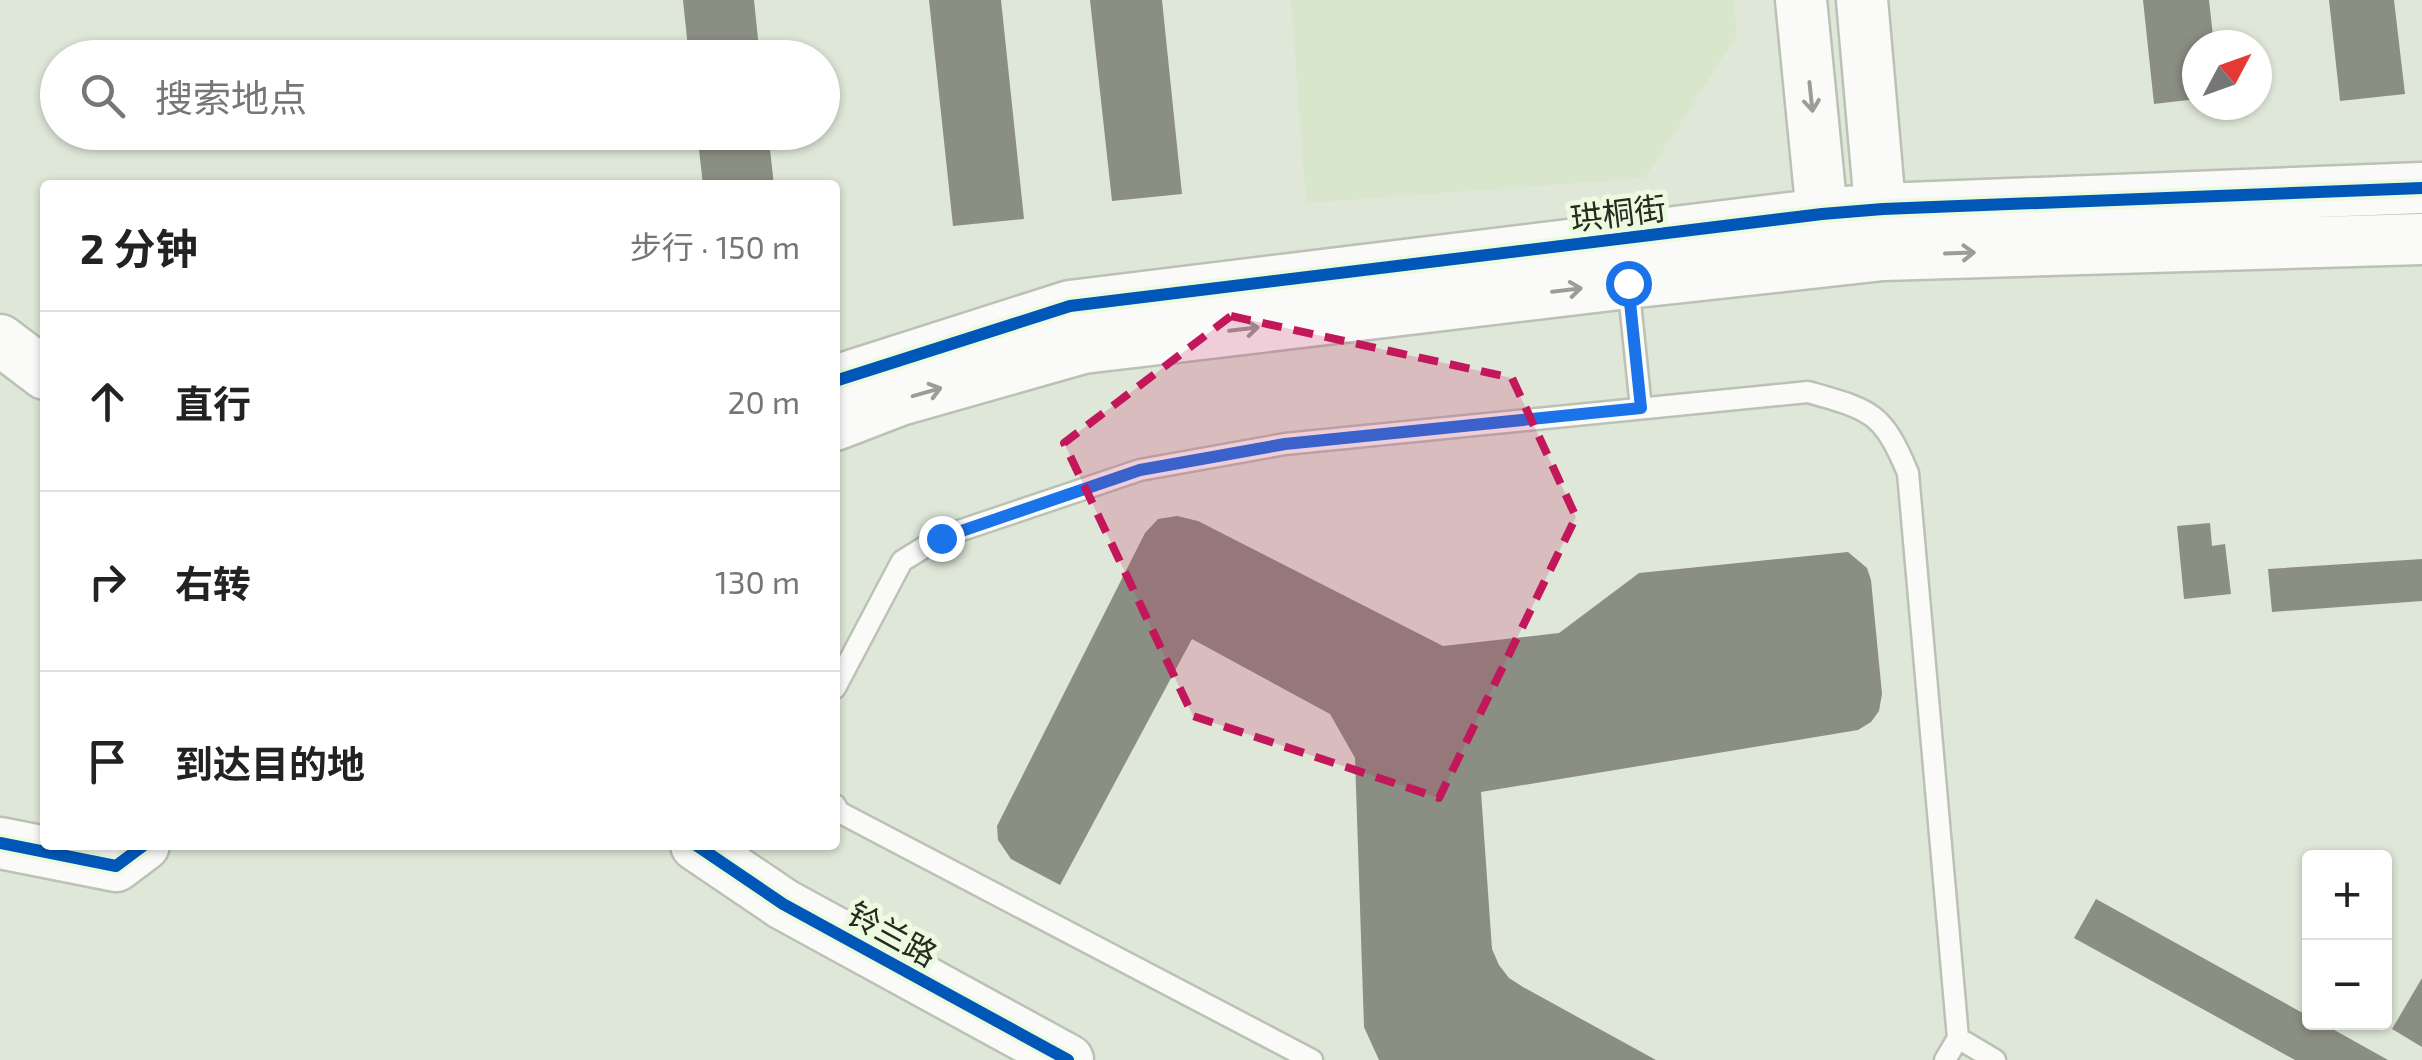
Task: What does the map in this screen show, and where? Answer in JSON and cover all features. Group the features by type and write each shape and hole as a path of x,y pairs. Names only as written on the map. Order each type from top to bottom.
{"street":[{"path":"1801,0 1823,238"},
{"path":"1862,0 1883,232"},
{"name":"珙桐街","path":"840,379 1070,306 1883,232 2422,188"},
{"name":"珙桐街","path":"1883,232 2422,239"},
{"name":"珙桐街","path":"840,423 900,400 1083,348 1628,283 1823,238"},
{"path":"0,340 40,370"},
{"path":"0,843 116,866 137,850"},
{"name":"铃兰路","path":"703,850 784,904 1068,1060"}],"lane":[{"path":"1628,283 1641,408"},
{"path":"840,679 902,561 959,531 1140,470 1285,444 1808,392 1860,406 1891,432 1908,473 1958,1038 1946,1060"},
{"path":"840,813 1303,1058"},
{"path":"1958,1038 1996,1060"}],"highlighted area":[{"path":"1231,316 1512,378 1576,517 1439,798 1193,716 1064,443"}],"shaded area":[{"path":"1291,0 1734,0 1737,35 1645,178 1306,203"}],"building":[{"path":"683,0 754,0 758,40 687,40"},
{"path":"929,0 1001,0 1024,219 953,226"},
{"path":"1090,0 1162,0 1182,194 1112,201"},
{"path":"2143,0 2209,0 2212,30 2182,30 2182,101 2154,104"},
{"path":"2329,0 2394,0 2405,94 2340,101"},
{"path":"699,150 770,150 773,180 702,180"},
{"path":"1177,516 1198,521 1443,646 1559,633 1639,573 1848,552 1867,568 1871,580 1882,694 1879,711 1858,730 1481,792 1492,949 1499,965 1523,987 1656,1060 1379,1060 1364,1027 1355,758 1330,714 1192,639 1060,885 1011,859 998,840 997,826 1145,533 1158,519"},
{"path":"2210,523 2212,546 2225,544 2231,594 2184,599 2177,526"},
{"path":"2422,559 2422,601 2272,612 2268,569"},
{"path":"2096,899 2302,1013 2302,1030 2334,1030 2388,1060 2295,1060 2074,938"},
{"path":"2422,978 2422,1047 2392,1029"}],"cycle path":[{"path":"840,379 1070,306 1822,214 2422,188"},
{"path":"0,843 116,866 137,850"},
{"path":"703,850 783,904 1068,1060"}],"route":[{"path":"941,538 1140,470 1285,444 1641,408 1628,283"}]}
